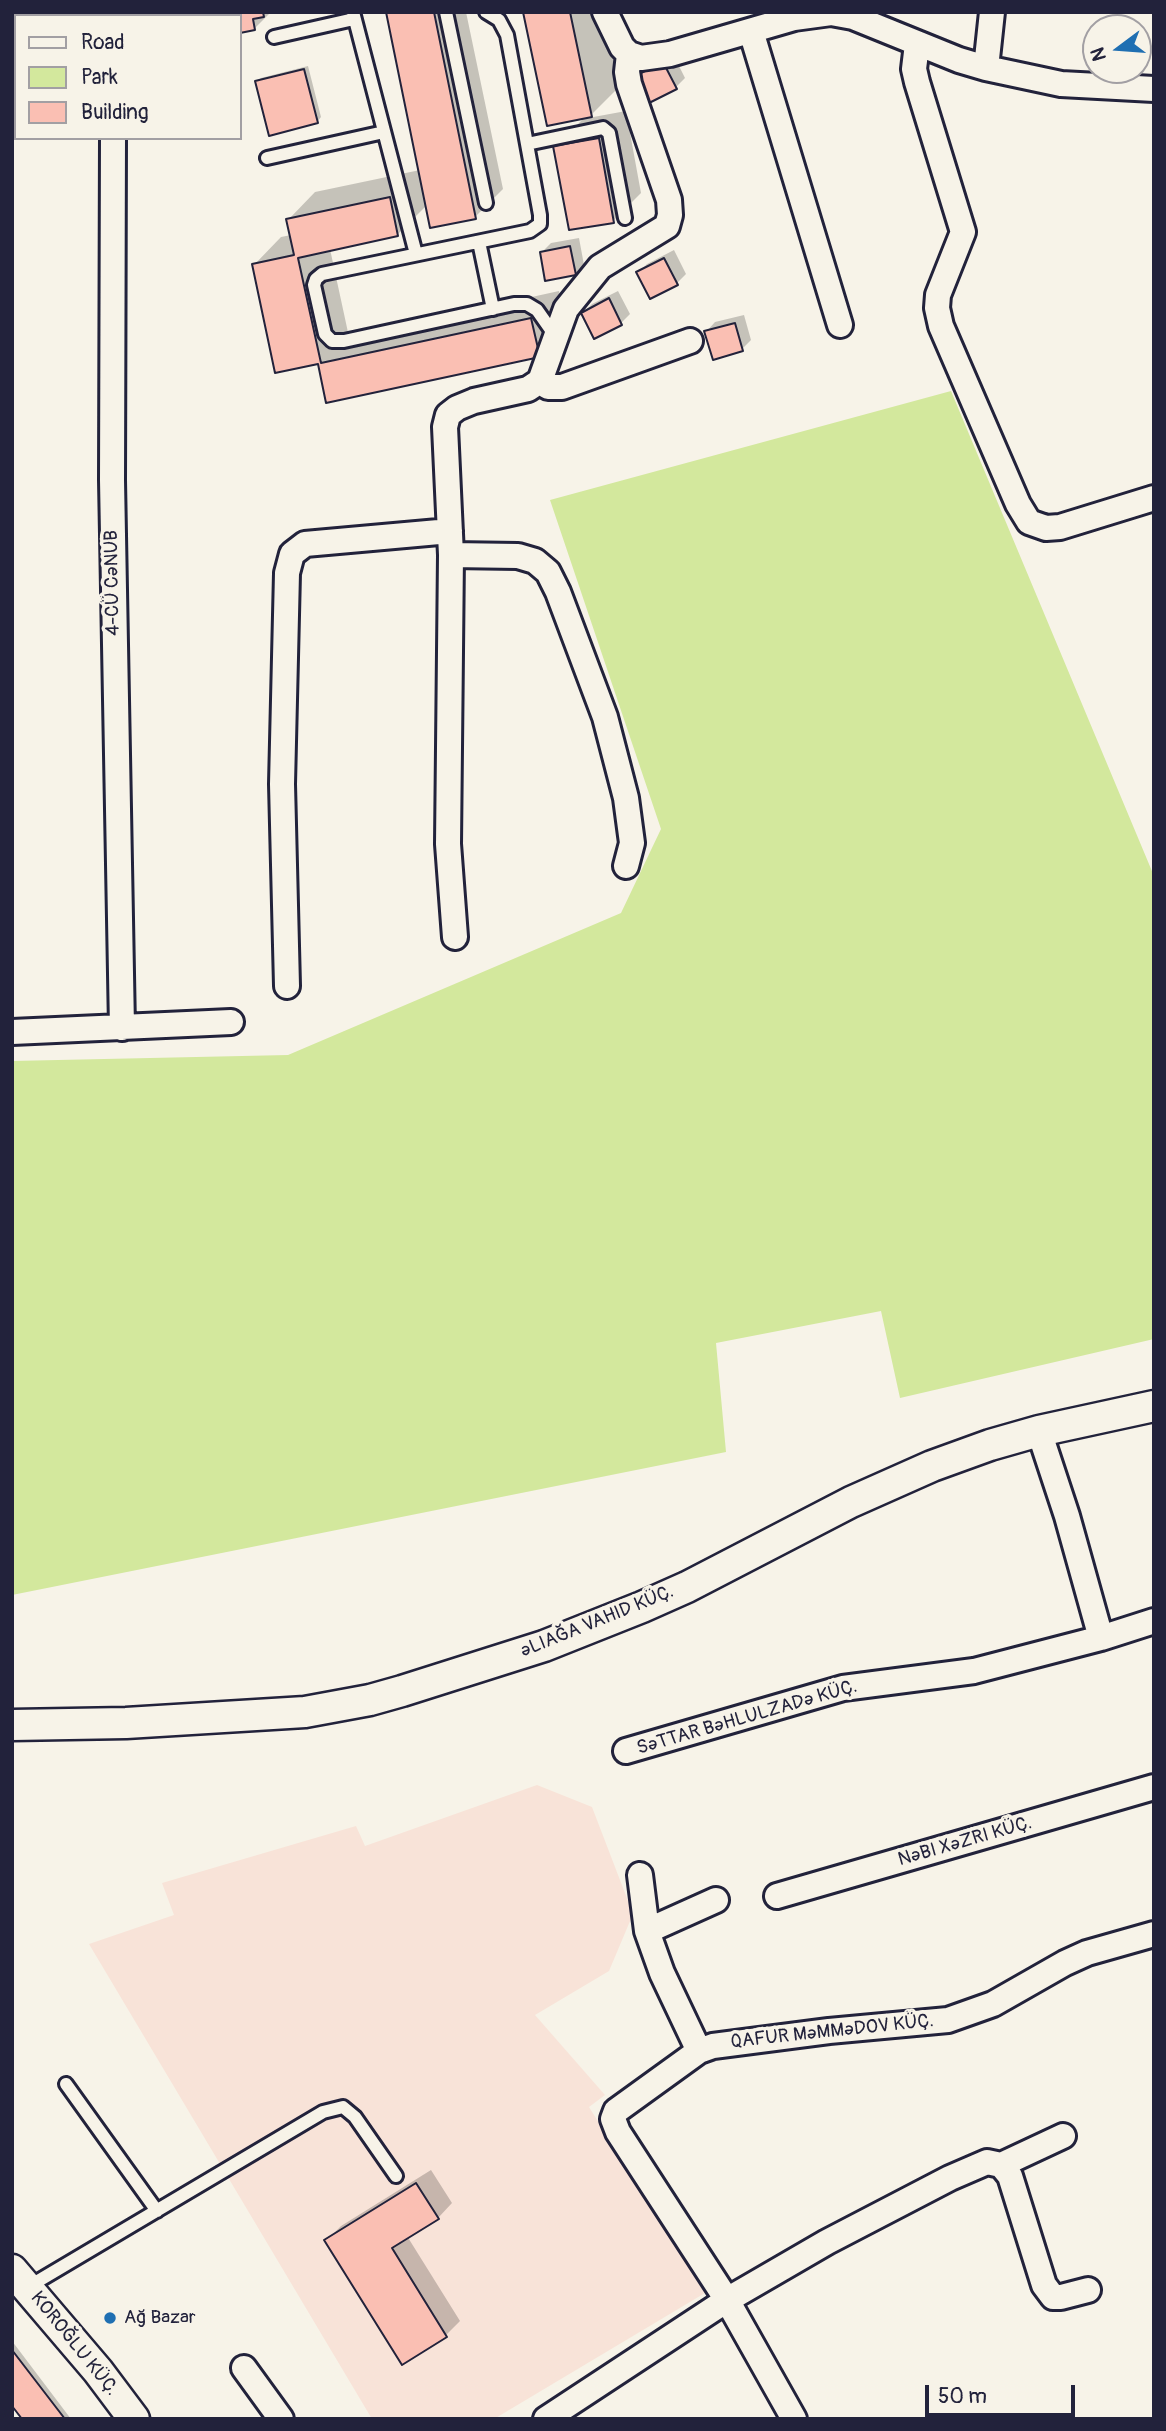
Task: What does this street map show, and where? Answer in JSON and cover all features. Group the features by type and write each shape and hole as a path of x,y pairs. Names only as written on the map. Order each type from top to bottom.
{"street":[{"path":"605,12 616,38 629,54 641,58 656,57 813,14 843,14 853,15 917,44 986,68 1061,84 1154,89"},
{"path":"986,68 992,12"},
{"path":"751,31 840,325"},
{"path":"917,44 914,69 917,82 963,232 939,295 937,307 941,326 1018,504 1029,522 1046,528 1060,527 1154,498"},
{"path":"455,937 448,844 451,543 445,428 448,415 457,408 474,401 528,389 540,381 566,309 600,267 667,226 670,215 669,200 629,85 629,54"},
{"name":"4-CÜ CƏNUB","path":"113,140 112,507 122,1028"},
{"path":"540,381 548,387 562,387 690,341"},
{"path":"287,986 282,784 287,573 292,554 305,544 451,543 535,561 548,572 600,705 616,758 626,798 632,843 626,866"},
{"path":"12,1032 231,1023"},
{"name":"ƏLIAĞA VAHID KÜÇ.","path":"12,1725 126,1723 291,1713 350,1704 402,1691 579,1633 687,1587 851,1502 932,1466 1040,1431 1154,1406"},
{"path":"1040,1431 1101,1638"},
{"name":"SƏTTAR BƏHLULZADƏ KÜÇ.","path":"626,1751 843,1688 974,1671 1101,1638 1154,1621"},
{"name":"NƏBI XƏZRI KÜÇ.","path":"777,1896 1154,1787"},
{"path":"640,1875 647,1931 662,1973 699,2051"},
{"path":"647,1931 716,1900"},
{"name":"QAFUR MƏMMƏDOV KÜÇ.","path":"727,2300 618,2132 613,2119 616,2111 699,2051 737,2041 948,2020 993,2004 1087,1953 1154,1934"},
{"path":"546,2419 727,2300 827,2242 950,2178 987,2162 1001,2165 1063,2136"},
{"path":"1001,2165 1010,2176 1044,2285 1053,2297 1088,2290"},
{"name":"KOROĞLU KÜÇ.","path":"20,2278 98,2371 134,2419"},
{"path":"727,2300 794,2419"},
{"path":"244,2368 281,2419"}],"lane":[{"path":"446,12 486,203"},
{"path":"486,12 499,20 507,35 540,224 530,231 322,274 314,285 325,334 332,341 344,341 514,304 527,304 537,310 551,331"},
{"path":"274,37 354,15 416,254"},
{"path":"527,144 603,128 609,133 625,218"},
{"path":"267,158 384,132"},
{"path":"479,242 492,309"},
{"path":"66,2084 158,2211"},
{"path":"20,2278 158,2211 323,2112 343,2107 355,2117 396,2176"}],"shaded area":[{"path":"537,1785 592,1807 633,1914 609,1971 535,2015 605,2095 589,2107 705,2293 494,2419 372,2419 89,1944 174,1915 162,1883 356,1826 365,1846"}],"green space":[{"path":"951,391 1154,876 1154,1339 900,1398 881,1311 716,1343 726,1452 12,1595 12,1061 288,1055 621,913 661,829 550,500"}],"building":[{"path":"263,12 264,17 253,19 255,30 242,33 242,14 212,14"},
{"path":"386,12 434,12 476,219 430,228"},
{"path":"523,12 570,12 592,117 547,126"},
{"path":"663,62 677,89 649,103 635,76"},
{"path":"304,69 318,123 269,136 255,81"},
{"path":"599,138 614,223 569,230 553,146"},
{"path":"390,197 398,236 298,258 321,363 531,318 540,357 326,403 318,364 275,373 252,264 294,255 286,219"},
{"path":"570,246 576,275 545,281 540,252"},
{"path":"664,258 678,285 650,299 636,272"},
{"path":"609,298 622,325 594,339 581,313"},
{"path":"735,323 743,351 713,360 704,331"},
{"path":"416,2183 439,2219 392,2248 447,2337 402,2365 324,2240"},
{"path":"12,2350 65,2419 22,2419 12,2406"}],"place":[{"name":"Ağ Bazar","path":"110,2318"}]}
